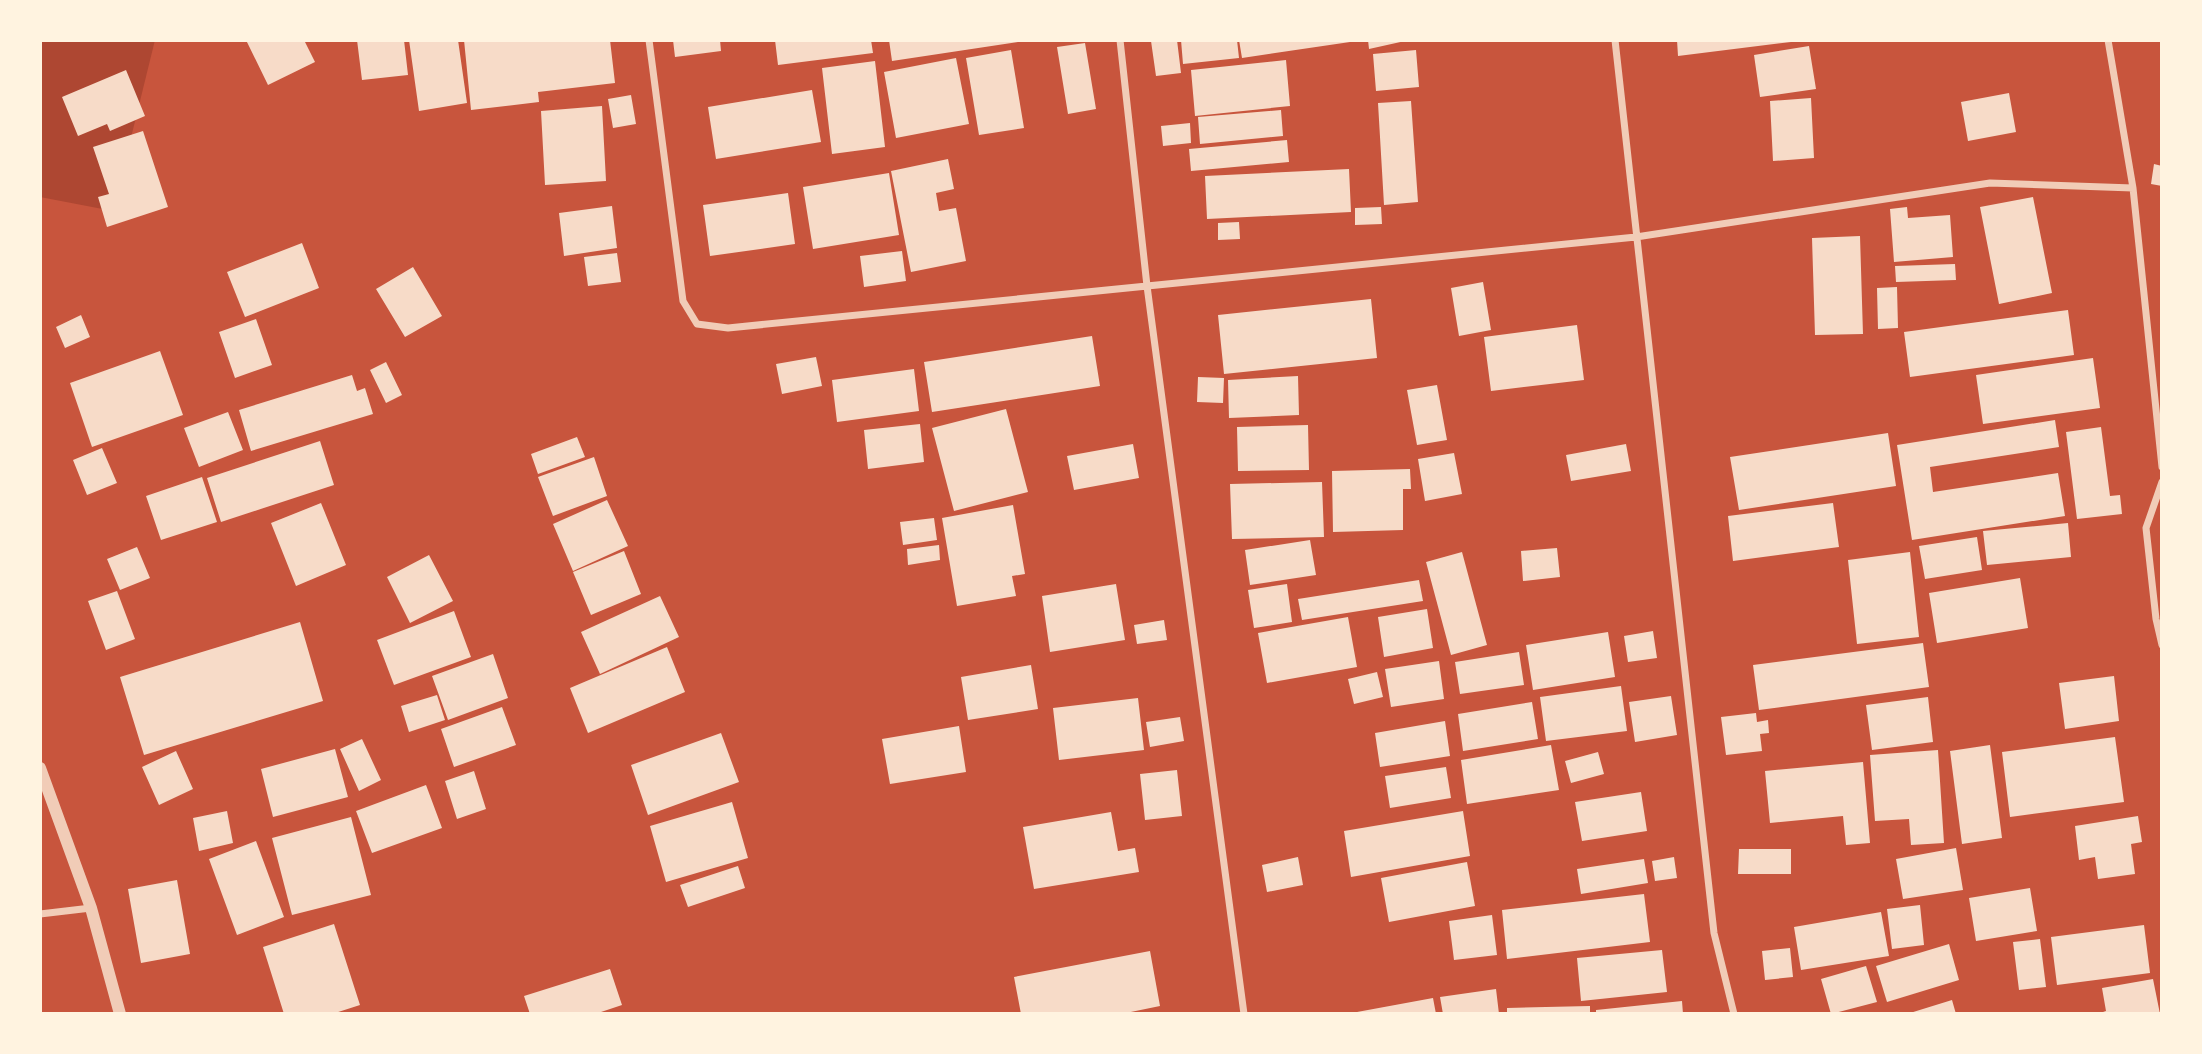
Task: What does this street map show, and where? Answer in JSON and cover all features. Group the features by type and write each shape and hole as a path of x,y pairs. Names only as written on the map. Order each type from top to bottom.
{"street":[{"path":"649,40 683,301 697,324 728,328 1636,237 1990,183 2133,188"},
{"path":"1120,40 1147,286 1244,1014"},
{"path":"1615,40 1714,933 1734,1014"},
{"path":"2108,40 2133,188 2162,467"},
{"path":"2162,482 2146,528 2156,619 2162,645"},
{"path":"40,768 91,908 120,1014"},
{"path":"40,914 91,908"}],"shaded area":[{"path":"40,40 155,40 113,211 40,197"}],"building":[{"path":"246,40 304,40 315,62 268,85"},
{"path":"357,40 404,40 408,75 362,80"},
{"path":"409,40 458,40 467,103 419,111"},
{"path":"464,40 610,40 615,83 538,92 539,102 471,110"},
{"path":"673,40 720,40 721,51 675,57"},
{"path":"775,40 871,40 873,53 778,65"},
{"path":"889,40 1018,40 1018,42 892,61"},
{"path":"1177,40 1181,73 1156,76 1151,41"},
{"path":"1181,40 1237,40 1239,58 1183,64"},
{"path":"1239,40 1350,40 1350,42 1242,58"},
{"path":"1368,40 1404,40 1405,41 1369,49"},
{"path":"1677,40 1791,40 1791,42 1678,56"},
{"path":"1085,43 1096,109 1068,114 1057,47"},
{"path":"1809,46 1816,89 1760,97 1754,55"},
{"path":"1011,50 1024,128 979,135 966,58"},
{"path":"1416,50 1419,87 1376,91 1373,54"},
{"path":"956,58 969,124 896,138 884,72"},
{"path":"1286,60 1290,106 1195,116 1191,70"},
{"path":"875,61 885,147 832,154 822,68"},
{"path":"126,70 145,116 110,131 107,124 78,136 62,97"},
{"path":"812,90 821,142 716,159 708,107"},
{"path":"2009,93 2016,132 1968,141 1961,102"},
{"path":"631,95 636,124 613,128 608,99"},
{"path":"1811,98 1814,158 1773,161 1770,101"},
{"path":"1411,101 1418,202 1384,205 1378,103"},
{"path":"602,106 606,181 545,185 541,111"},
{"path":"1281,110 1283,136 1200,144 1198,117"},
{"path":"1190,123 1191,143 1163,146 1161,126"},
{"path":"143,131 168,207 107,227 98,197 109,194 93,147"},
{"path":"1287,140 1289,162 1191,171 1189,149"},
{"path":"948,159 954,189 936,193 939,211 956,208 966,261 911,272 891,171"},
{"path":"2154,164 2162,166 2162,186 2151,184"},
{"path":"1349,169 1351,212 1207,219 1205,176"},
{"path":"889,173 899,235 813,249 803,187"},
{"path":"788,193 795,244 710,256 703,205"},
{"path":"2033,197 2052,293 1999,304 1980,207"},
{"path":"612,206 617,248 564,256 559,213"},
{"path":"1381,207 1382,224 1355,225 1355,208"},
{"path":"1907,207 1908,218 1950,215 1953,257 1894,262 1890,209"},
{"path":"1239,222 1240,239 1218,240 1218,223"},
{"path":"1860,236 1863,334 1815,335 1812,238"},
{"path":"302,243 319,288 245,317 227,272"},
{"path":"902,251 906,281 864,287 860,256"},
{"path":"617,253 621,282 588,286 584,257"},
{"path":"1955,264 1956,280 1896,282 1895,266"},
{"path":"413,267 442,316 405,337 376,289"},
{"path":"1483,282 1491,330 1459,336 1451,288"},
{"path":"1897,287 1898,328 1878,329 1877,288"},
{"path":"1371,299 1377,358 1224,374 1218,315"},
{"path":"2068,310 2074,355 1910,377 1904,332"},
{"path":"81,315 90,337 65,348 56,327"},
{"path":"256,319 272,365 235,378 219,332"},
{"path":"1577,325 1584,380 1491,391 1484,337"},
{"path":"1092,336 1100,386 932,412 924,362"},
{"path":"160,351 183,415 92,447 70,383"},
{"path":"816,357 822,386 782,394 776,364"},
{"path":"2093,358 2100,408 1983,424 1976,375"},
{"path":"386,362 402,395 386,403 370,370"},
{"path":"914,369 919,411 837,422 832,380"},
{"path":"352,375 357,391 365,388 373,414 251,451 239,410"},
{"path":"1298,376 1299,415 1229,418 1228,380"},
{"path":"1198,377 1224,378 1223,403 1197,402"},
{"path":"1437,385 1447,440 1417,445 1407,390"},
{"path":"1006,409 1028,492 954,511 932,428"},
{"path":"228,412 243,450 199,467 184,428"},
{"path":"2055,420 2059,447 1930,467 1933,492 2058,473 2065,516 1912,540 1897,445"},
{"path":"920,424 924,462 868,469 864,430"},
{"path":"1308,425 1309,470 1238,471 1237,427"},
{"path":"2101,427 2110,496 2120,495 2122,514 2077,519 2066,432"},
{"path":"1888,433 1896,486 1739,510 1730,457"},
{"path":"577,437 585,457 538,474 531,454"},
{"path":"320,441 334,485 221,522 207,478"},
{"path":"1133,444 1139,478 1074,490 1067,456"},
{"path":"1626,444 1631,471 1571,481 1566,455"},
{"path":"102,448 117,483 87,495 73,460"},
{"path":"1454,453 1462,494 1425,501 1418,459"},
{"path":"594,457 607,496 553,516 538,477"},
{"path":"1410,469 1411,489 1403,489 1403,530 1333,532 1332,471"},
{"path":"202,477 217,522 161,540 146,496"},
{"path":"1322,482 1324,537 1232,539 1230,484"},
{"path":"607,500 628,546 573,571 553,524"},
{"path":"321,503 346,565 296,586 271,523"},
{"path":"1833,503 1839,547 1733,561 1728,516"},
{"path":"1013,505 1025,574 1012,576 1016,596 957,606 942,518"},
{"path":"934,518 937,540 903,545 900,522"},
{"path":"2068,523 2071,557 1987,565 1983,531"},
{"path":"1977,537 1982,570 1925,579 1919,546"},
{"path":"1310,540 1316,575 1250,585 1245,550"},
{"path":"939,545 940,560 908,565 907,549"},
{"path":"137,547 150,578 120,590 107,559"},
{"path":"1557,548 1560,577 1523,581 1521,551"},
{"path":"624,551 641,594 591,615 573,572"},
{"path":"1462,552 1487,645 1451,655 1426,562"},
{"path":"1910,552 1919,637 1857,644 1848,560"},
{"path":"429,555 453,601 410,623 387,577"},
{"path":"2020,578 2028,628 1937,643 1929,593"},
{"path":"1419,580 1423,601 1302,620 1298,599"},
{"path":"1116,584 1125,640 1050,652 1042,596"},
{"path":"1287,584 1292,622 1254,628 1248,590"},
{"path":"117,591 135,639 106,650 88,601"},
{"path":"660,596 679,637 600,674 581,632"},
{"path":"1427,609 1433,648 1384,657 1378,617"},
{"path":"454,611 471,657 394,685 377,640"},
{"path":"1348,617 1357,667 1267,683 1258,633"},
{"path":"1164,620 1167,640 1137,644 1134,625"},
{"path":"300,622 323,701 144,755 120,677"},
{"path":"1653,631 1657,658 1628,662 1624,636"},
{"path":"1608,632 1615,677 1533,690 1526,645"},
{"path":"1923,643 1929,687 1759,710 1753,665"},
{"path":"667,647 685,692 588,733 570,688"},
{"path":"1519,652 1524,685 1460,694 1455,662"},
{"path":"493,654 508,698 448,720 432,676"},
{"path":"1439,661 1444,699 1391,707 1385,669"},
{"path":"1031,665 1038,709 968,720 961,677"},
{"path":"1377,672 1383,697 1354,704 1348,679"},
{"path":"2114,676 2119,721 2065,729 2059,683"},
{"path":"1621,686 1627,731 1546,741 1540,697"},
{"path":"437,695 445,720 409,732 401,706"},
{"path":"1671,696 1677,735 1635,742 1629,702"},
{"path":"1928,697 1933,742 1872,750 1866,705"},
{"path":"1138,698 1144,750 1059,760 1053,708"},
{"path":"1532,702 1538,739 1463,751 1458,714"},
{"path":"502,707 516,745 454,767 441,729"},
{"path":"1756,713 1757,722 1768,720 1769,733 1760,734 1762,751 1726,755 1721,717"},
{"path":"1180,717 1184,741 1150,747 1146,722"},
{"path":"1445,721 1450,756 1380,767 1375,733"},
{"path":"959,726 966,772 890,784 882,739"},
{"path":"721,733 739,782 648,815 631,765"},
{"path":"2115,737 2124,802 2010,817 2002,752"},
{"path":"362,739 381,780 359,791 340,749"},
{"path":"1551,745 1559,790 1467,804 1461,760"},
{"path":"1990,745 2002,838 1962,844 1950,751"},
{"path":"335,749 348,797 273,817 261,769"},
{"path":"1938,750 1944,843 1911,845 1909,819 1875,821 1870,755"},
{"path":"176,751 193,789 159,805 142,767"},
{"path":"1598,752 1604,774 1571,783 1565,761"},
{"path":"1863,762 1870,843 1846,845 1843,816 1770,823 1765,771"},
{"path":"1446,767 1451,798 1390,808 1385,776"},
{"path":"1177,770 1182,816 1145,820 1140,774"},
{"path":"474,771 486,809 457,819 445,781"},
{"path":"426,785 442,828 372,853 356,811"},
{"path":"1641,792 1647,831 1582,841 1575,802"},
{"path":"732,802 748,858 666,882 650,826"},
{"path":"227,811 233,843 199,851 193,818"},
{"path":"1463,811 1470,856 1351,877 1344,831"},
{"path":"1111,812 1118,851 1135,848 1139,872 1034,889 1023,827"},
{"path":"2138,816 2142,842 2131,844 2135,874 2098,879 2095,857 2079,860 2075,826"},
{"path":"351,817 371,895 292,915 272,838"},
{"path":"256,841 284,917 237,935 209,859"},
{"path":"1956,848 1963,890 1903,899 1896,859"},
{"path":"1739,849 1791,849 1791,874 1738,874"},
{"path":"1298,857 1303,885 1267,892 1262,865"},
{"path":"1674,857 1677,878 1655,881 1652,861"},
{"path":"1644,859 1648,883 1581,894 1577,869"},
{"path":"1467,862 1475,906 1389,922 1381,878"},
{"path":"738,866 745,888 688,907 680,885"},
{"path":"177,880 190,954 141,963 128,889"},
{"path":"2030,888 2037,931 1976,941 1969,898"},
{"path":"1644,894 1650,942 1507,959 1502,910"},
{"path":"1920,905 1924,945 1892,949 1887,909"},
{"path":"1881,912 1889,956 1801,970 1794,927"},
{"path":"1492,915 1497,955 1454,960 1449,921"},
{"path":"334,924 360,1005 332,1014 284,1014 263,947"},
{"path":"2144,925 2150,973 2057,985 2051,937"},
{"path":"2040,939 2046,987 2019,990 2013,942"},
{"path":"1949,944 1959,980 1887,1002 1876,966"},
{"path":"1790,948 1793,977 1765,980 1762,951"},
{"path":"1662,950 1667,992 1581,1001 1577,958"},
{"path":"1150,951 1160,1006 1121,1014 1021,1014 1014,977"},
{"path":"1866,966 1877,1002 1831,1014 1821,979"},
{"path":"610,969 622,1005 595,1014 530,1014 524,996"},
{"path":"2153,979 2160,1014 2097,1014 2106,1011 2102,988"},
{"path":"1496,989 1499,1014 1443,1014 1440,997"},
{"path":"1433,998 1436,1014 1357,1014 1357,1012"},
{"path":"1952,1000 1956,1014 1910,1013"},
{"path":"1682,1001 1683,1014 1596,1014 1596,1010"},
{"path":"1590,1006 1590,1014 1507,1014 1507,1008"}]}
